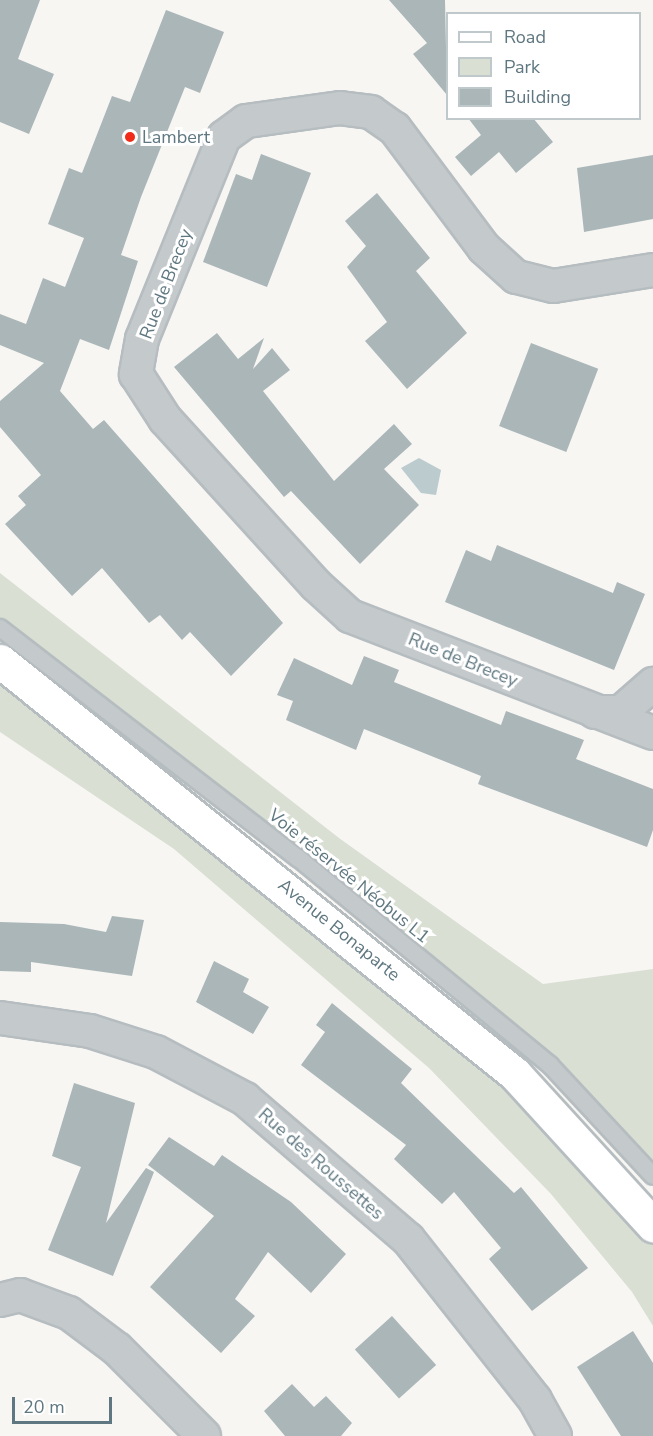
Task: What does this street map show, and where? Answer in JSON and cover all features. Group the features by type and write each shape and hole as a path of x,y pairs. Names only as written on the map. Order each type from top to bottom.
{"main road":[{"name":"Avenue Bonaparte","path":"0,661 515,1074 653,1225"}],"street":[{"name":"Rue de Brecey","path":"653,270 553,286 516,277 484,248 395,129 371,112 340,108 246,121 224,137 142,339 136,374 165,419 316,585 350,616 653,733"},
{"path":"594,712 621,712 653,686"},
{"path":"653,686 653,712"},
{"name":"Rue des Roussettes","path":"0,1018 90,1031 156,1052 245,1098 408,1239 535,1400 555,1436"},
{"path":"0,1300 20,1295 69,1313 117,1349 204,1436"}],"lane":[{"name":"Voie réservée Néobus L1","path":"0,627 298,858 550,1065 653,1176"}],"green space":[{"path":"0,573 339,838 543,984 653,969 653,1176 550,1065 0,628"},
{"path":"0,661 329,920 653,1225 653,1326 632,1292 551,1194 429,1068 174,849 0,732"}],"shaded area":[{"path":"419,458 441,470 436,495 421,493 401,468"}],"building":[{"path":"0,0 40,0 18,59 54,74 29,134 0,122"},
{"path":"389,0 445,0 446,94 413,54 427,43"},
{"path":"166,10 224,32 200,93 185,87 141,197 121,255 138,261 109,350 80,339 60,391 93,429 104,420 283,623 231,676 190,632 182,640 160,615 149,623 102,568 72,596 5,524 26,505 18,496 41,475 0,427 0,401 44,363 0,345 0,314 26,324 43,278 65,287 84,238 48,224 69,168 82,173 112,96 130,102"},
{"path":"470,120 535,120 553,142 516,173 499,152 471,176 455,157 481,135"},
{"path":"261,154 311,173 267,287 203,262 236,174 252,180"},
{"path":"653,155 653,219 584,232 577,168"},
{"path":"377,193 430,258 416,271 467,333 407,389 365,341 387,322 347,267 366,246 345,221"},
{"path":"217,333 238,359 264,338 253,369 272,348 290,370 263,391 334,481 394,424 412,444 384,469 419,505 360,564 291,491 284,497 174,367"},
{"path":"531,343 598,369 566,452 499,426"},
{"path":"497,545 613,593 617,582 645,594 614,670 445,602 466,550 491,561"},
{"path":"364,656 399,670 394,682 501,725 506,711 584,740 576,759 653,789 653,830 647,847 478,784 481,776 364,729 356,750 286,720 293,701 277,695 294,658 352,685"},
{"path":"112,916 144,920 132,976 31,962 31,972 0,971 0,922 64,924 106,932"},
{"path":"214,961 249,979 243,992 269,1007 253,1034 196,1002"},
{"path":"332,1003 412,1069 401,1083 514,1193 521,1187 588,1268 532,1311 489,1259 501,1248 454,1192 442,1204 394,1159 406,1145 301,1065 325,1032 316,1025"},
{"path":"74,1083 135,1103 106,1223 146,1168 154,1172 113,1276 48,1250 81,1167 52,1156"},
{"path":"169,1137 214,1166 222,1155 291,1202 346,1254 311,1293 268,1252 235,1299 255,1316 221,1353 150,1287 214,1216 148,1165"},
{"path":"392,1316 436,1365 399,1399 355,1349"},
{"path":"633,1331 653,1363 653,1436 621,1436 577,1367"},
{"path":"292,1384 314,1407 326,1396 352,1423 341,1436 285,1436 264,1411"}],"place":[{"name":"Lambert","path":"130,137"}]}
